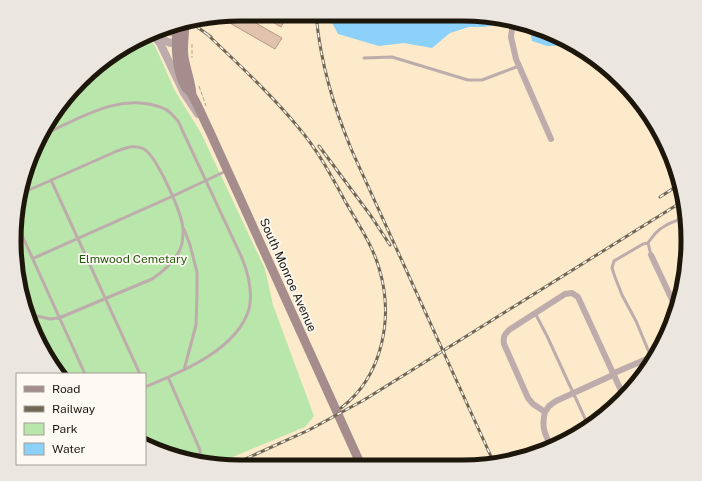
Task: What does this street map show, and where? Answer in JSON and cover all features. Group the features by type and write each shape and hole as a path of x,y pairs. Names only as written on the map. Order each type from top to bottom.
{"main road":[{"name":"South Monroe Avenue","path":"184,28 181,72 186,87 192,95 228,170 359,460"},
{"name":"South Monroe Avenue","path":"181,29 184,37"}],"street":[{"path":"512,27 511,37 516,59 552,139"},
{"path":"171,33 184,37"},
{"path":"158,37 170,43 184,37"},
{"path":"156,38 160,43 184,93 210,132"},
{"path":"651,255 673,301"},
{"path":"545,412 533,404 528,398 504,344 503,338 504,334 565,294 572,293 578,297 621,391"},
{"path":"548,442 544,434 542,425 545,412 549,406 573,393 646,359"}],"lane":[{"path":"364,58 392,58 468,80 482,80 519,66"},
{"path":"50,132 97,110 115,104 138,102 166,109 178,121 242,258 248,274 250,288 249,308 236,333 222,346 184,370 146,387"},
{"path":"26,191 117,151 132,146 143,149 152,157 173,196 190,245 197,272 196,325 184,370"},
{"path":"34,258 228,170"},
{"path":"51,180 79,238 140,373"},
{"path":"650,354 622,295 612,268 614,261 643,244 648,243 654,233 665,225 679,220"},
{"path":"35,316 50,319 59,318 152,279 172,262 181,247 183,228"},
{"path":"21,232 85,373"},
{"path":"648,243 651,255"},
{"path":"535,313 586,421"},
{"path":"168,377 200,450 200,456"}],"path":[{"path":"189,27 184,37 192,58"},
{"path":"199,86 207,108"}],"green space":[{"name":"Elmwood Cemetary","path":"150,41 155,46 175,91 201,133 265,269 273,305 314,416 305,427 225,460 184,453 157,443 146,438 146,373 65,373 50,350 38,324 28,297 25,283 21,255 21,226 28,184 38,157 50,131 66,107 85,85 107,66 131,50"}],"water":[{"path":"331,21 476,21 499,24 484,27 469,27 450,33 432,48 404,43 379,46 338,34"},
{"path":"530,32 562,45 547,46 532,41"}],"building":[{"path":"252,21 282,38 275,49 228,22"},
{"path":"271,21 285,21 281,27"}],"railway":[{"path":"317,21 321,51 329,84 345,134 492,458"},
{"path":"195,26 211,37"},
{"path":"207,34 265,91 305,135 318,153 364,233 376,259 383,287 385,306 385,325 381,344 375,363 367,380 355,395 341,408"},
{"path":"319,146 371,216 390,245"},
{"path":"660,197 675,187"},
{"path":"243,460 309,430 364,400 678,204"}]}
